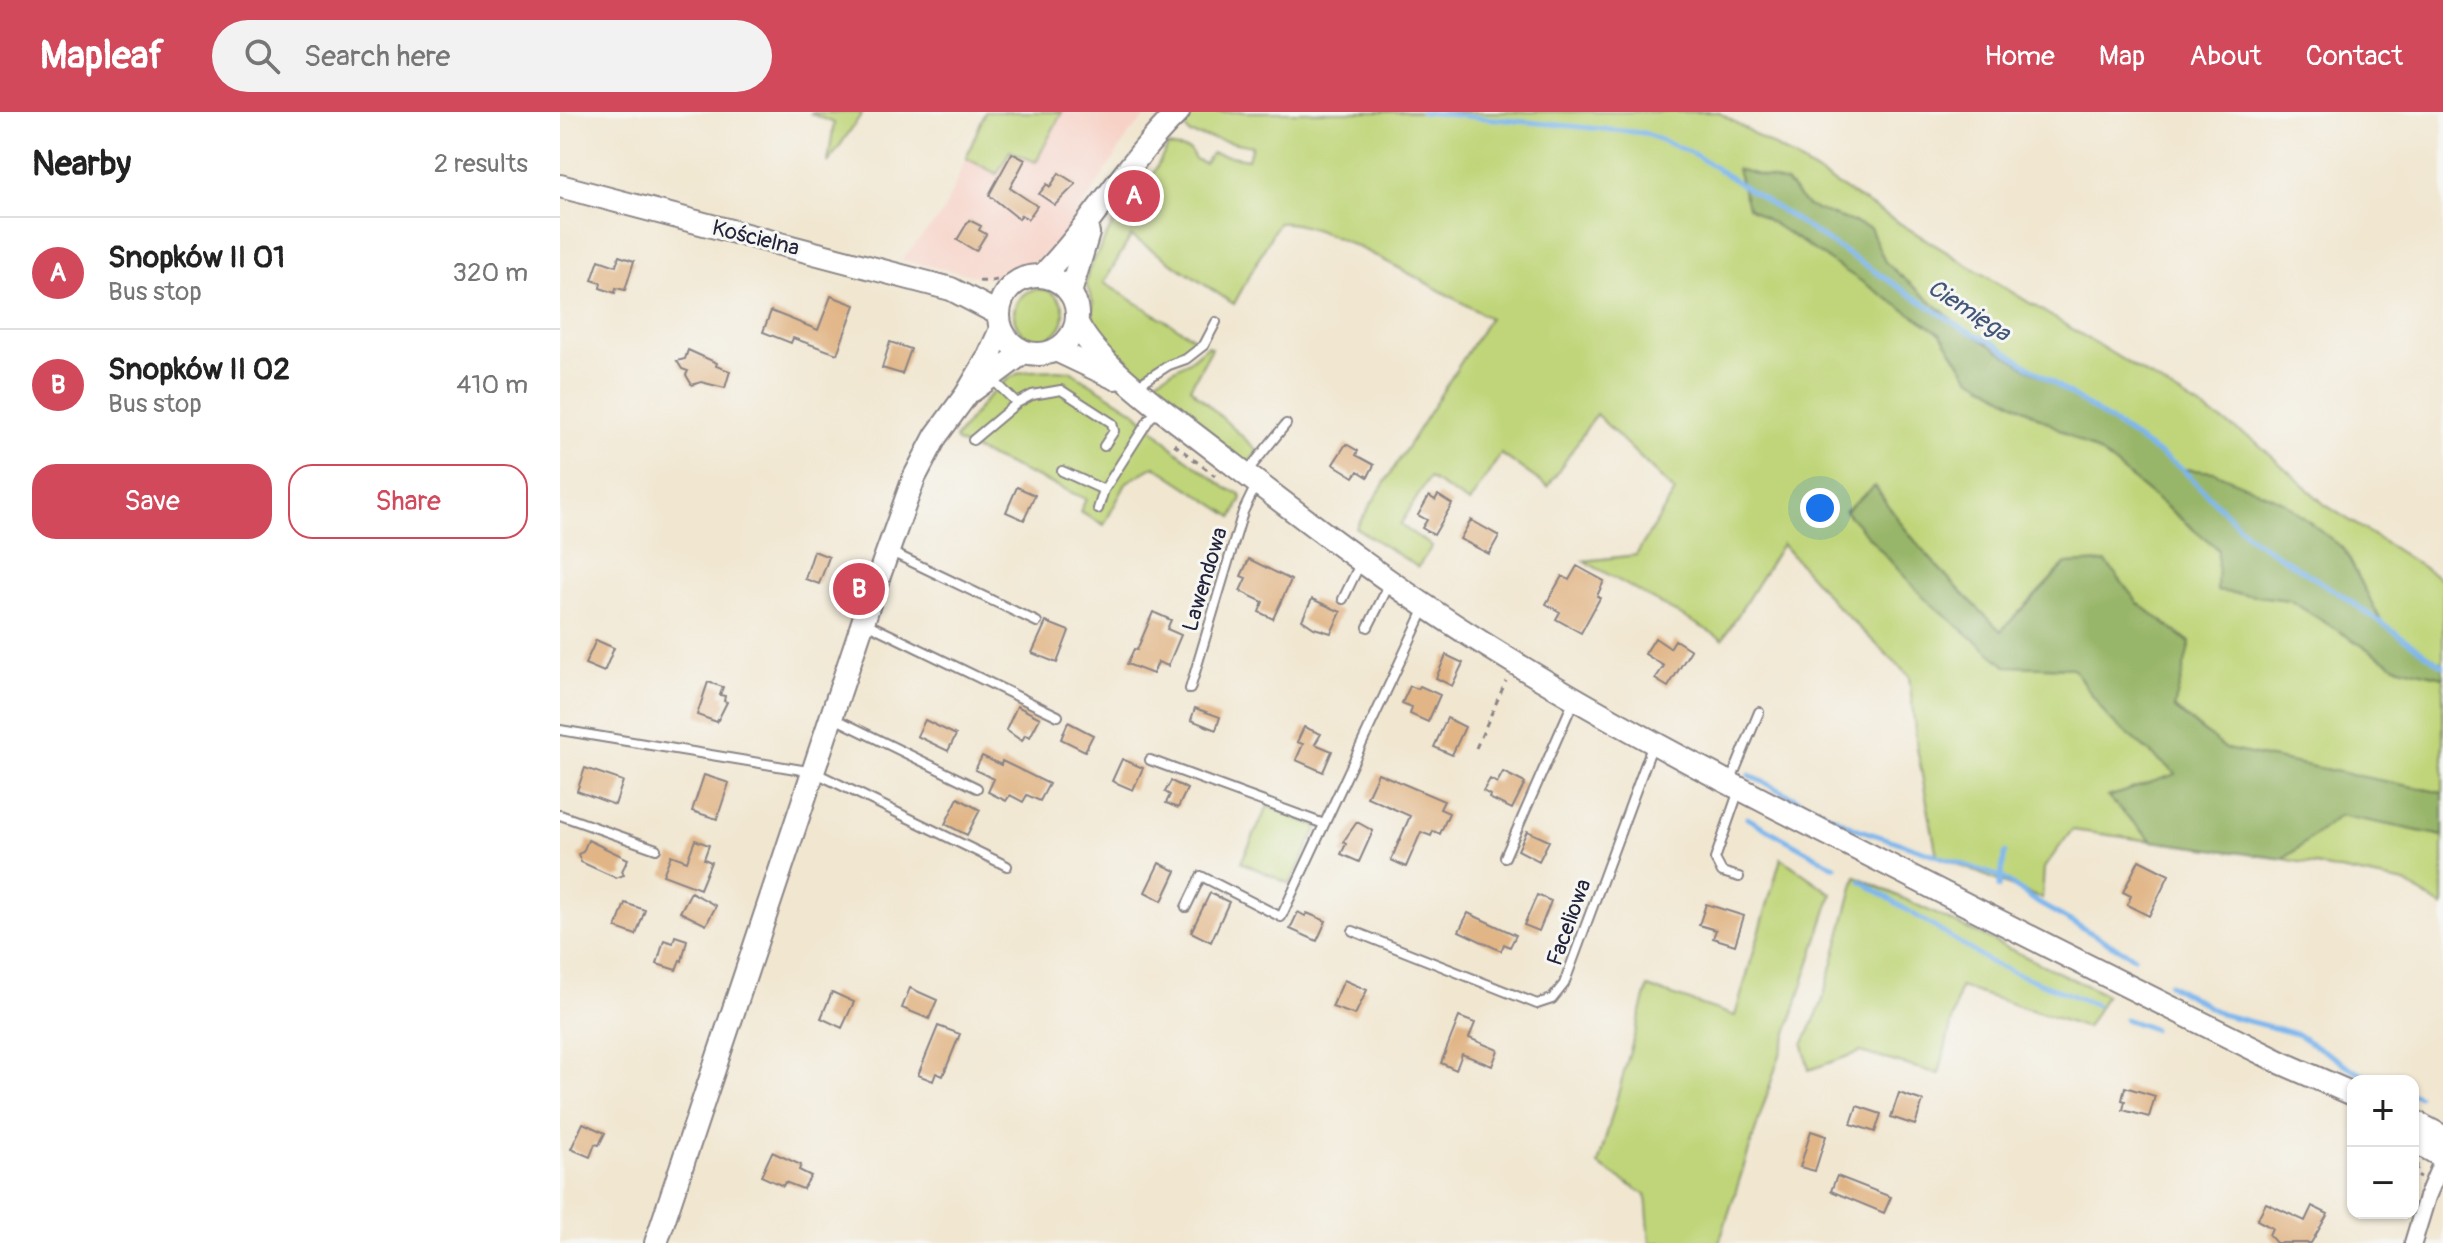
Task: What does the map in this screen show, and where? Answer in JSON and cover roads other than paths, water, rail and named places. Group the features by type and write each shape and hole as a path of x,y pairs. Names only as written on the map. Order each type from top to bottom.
{"main road":[{"path":"656,1243 862,624 924,458 966,395 1000,322 1003,297 1008,289 1039,271 1093,218 1134,160 1178,112"},
{"name":"Kościelna","path":"560,186 961,290 1008,289"},
{"path":"1070,293 1093,218"},
{"path":"1039,271 1070,293 1084,338 1134,388 1361,561 1426,607 1515,663 1653,744 1734,787 2282,1063 2347,1091"},
{"name":"Kościelna","path":"961,290 1000,322"},
{"path":"1000,322 1010,343 1024,352 1040,355 1056,350 1070,339 1077,323"},
{"path":"1056,350 1134,388"},
{"path":"966,395 1024,352"},
{"path":"2282,1063 2347,1102"},
{"path":"2419,1124 2443,1137"},
{"path":"2419,1144 2443,1158"}],"street":[{"path":"2413,1243 2443,1158"}],"lane":[{"path":"1134,388 1169,365 1186,359 1204,345 1216,322"},
{"path":"990,377 1017,403"},
{"path":"973,440 1017,403 1032,395 1061,390 1112,423 1114,431 1104,446"},
{"path":"1098,509 1104,490 1150,418 1162,410"},
{"name":"Lawendowa","path":"1190,689 1251,478 1286,424"},
{"path":"1062,471 1104,490"},
{"path":"888,551 1037,622"},
{"path":"1343,599 1361,561"},
{"path":"1368,627 1391,582"},
{"path":"1186,907 1201,876 1281,917 1426,607"},
{"path":"862,624 872,626 1058,716"},
{"path":"1505,857 1574,699"},
{"path":"1739,877 1722,872 1715,859 1734,787 1759,712"},
{"path":"832,717 977,788"},
{"path":"560,730 814,772 1007,866"},
{"name":"Faceliowa","path":"1353,931 1537,1004 1552,999 1564,984 1653,744"},
{"path":"1150,760 1324,824"},
{"path":"560,815 656,849"}],"waterway":[{"name":"Ciemięga","path":"1422,112 1644,133 1694,154 1962,328 1994,343 2182,469 2252,539 2340,594 2443,666"},
{"path":"1749,775 1855,828 2001,877 2038,903 2134,957"},
{"path":"1747,818 1835,867"},
{"path":"1999,887 2005,853"},
{"path":"1861,881 1993,964 2096,1005"},
{"path":"2169,984 2221,1014 2297,1034 2364,1075"},
{"path":"2125,1019 2153,1029"}],"place":[{"name":"Snopków II 01","path":"1134,196"},
{"name":"Snopków II 02","path":"859,589"}]}
